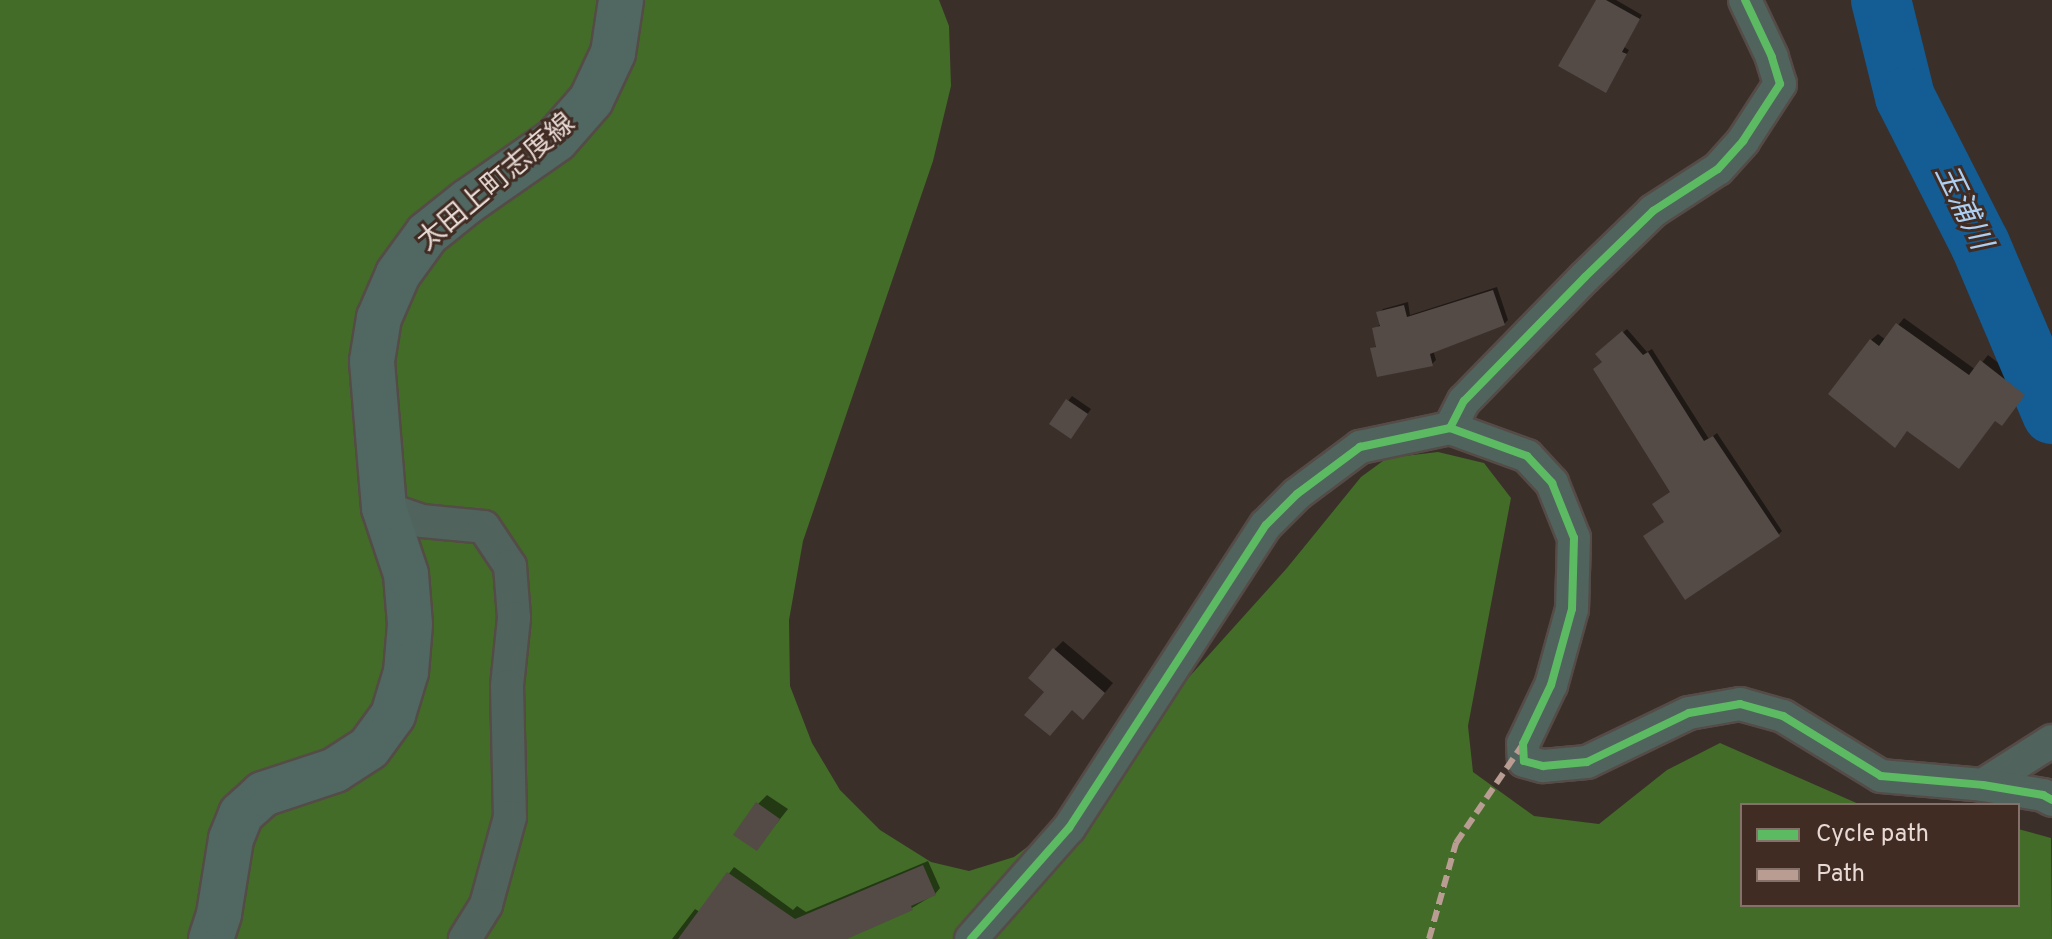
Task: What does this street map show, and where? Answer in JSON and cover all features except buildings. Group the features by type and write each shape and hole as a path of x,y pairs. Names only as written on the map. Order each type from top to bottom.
{"main road":[{"name":"太田上町志度線","path":"211,939 219,914 228,851 241,814 263,794 335,770 369,748 393,715 406,672 410,624 406,574 384,508 372,361 379,318 398,274 427,234 556,140 591,100 613,53 621,0"}],"street":[{"path":"1450,428 1464,401 1585,277 1653,211 1718,169 1743,141 1780,84 1772,57 1745,0"},
{"path":"971,939 1069,828 1266,525 1297,494 1360,447 1450,428 1527,456 1552,483 1574,538 1572,609 1551,685 1523,744 1524,761 1543,766 1587,762 1689,713 1740,704 1783,716 1881,776 1983,785 2043,795 2052,800"},
{"path":"384,508 422,521 484,527 510,566 514,618 507,686 510,817 486,905 465,939"},
{"path":"1983,785 2052,741"}],"green space":[{"path":"0,0 939,0 949,26 951,86 933,161 803,541 789,620 790,686 812,743 840,790 880,830 931,862 969,871 1014,857 1055,826 1287,568 1361,477 1387,458 1438,452 1484,463 1511,498 1468,726 1473,772 1534,816 1599,824 1667,770 1720,743 1856,803 1740,803 1740,907 2020,907 2020,830 2051,838 2052,939 0,939"}],"waterway":[{"name":"玉浦川","path":"1881,0 1905,97 1980,244 2052,414"}],"marked path":[{"path":"1429,939 1456,843 1523,744"}],"cycle path":[{"path":"1450,428 1464,401 1585,277 1653,211 1718,169 1743,141 1780,84 1772,57 1745,0"},
{"path":"971,939 1069,828 1266,525 1297,494 1360,447 1450,428 1527,456 1552,483 1574,538 1572,609 1551,685 1523,744 1524,761 1543,766 1587,762 1689,713 1740,704 1783,716 1881,776 1983,785 2043,795 2052,800"}]}
